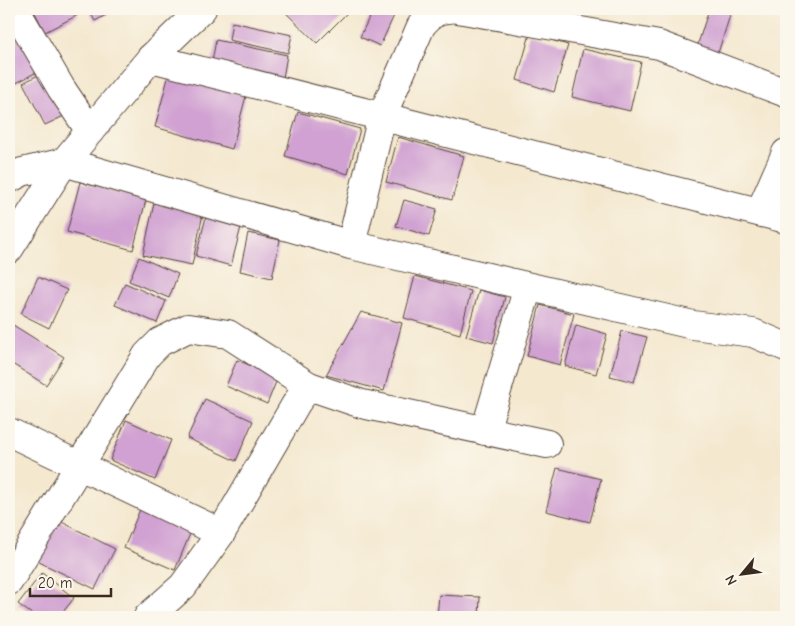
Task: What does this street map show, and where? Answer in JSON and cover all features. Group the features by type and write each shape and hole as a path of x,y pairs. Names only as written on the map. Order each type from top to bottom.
{"street":[{"path":"15,9 61,88 90,131"},
{"path":"9,249 64,162 151,58 202,9"},
{"path":"351,245 382,116 421,26 429,16 442,9 450,9"},
{"path":"458,9 535,15 659,45 786,93"},
{"path":"151,58 786,219"},
{"path":"760,212 786,153"},
{"path":"9,179 22,172 64,162 351,245 693,325 753,333 786,347"},
{"path":"485,431 528,287"},
{"path":"9,581 147,355 160,342 188,328 228,334 309,386 362,404 547,444"},
{"path":"148,617 183,586 221,533 297,402 309,386"},
{"path":"9,432 221,533"}],"building":[{"path":"33,9 74,9 78,15 45,32"},
{"path":"88,9 117,9 95,21"},
{"path":"282,9 351,9 317,43"},
{"path":"373,9 397,9 380,46 360,37"},
{"path":"709,9 732,9 718,53 697,47"},
{"path":"232,22 292,35 288,53 229,40"},
{"path":"21,27 44,68 9,87 9,34"},
{"path":"530,34 568,45 554,92 517,80"},
{"path":"216,40 287,55 283,78 212,62"},
{"path":"583,49 641,62 630,111 572,97"},
{"path":"46,71 68,114 45,125 23,83"},
{"path":"169,74 246,96 232,149 155,127"},
{"path":"298,112 360,129 348,174 285,156"},
{"path":"398,137 464,156 452,200 386,182"},
{"path":"80,182 146,200 133,250 67,232"},
{"path":"404,200 437,209 429,236 396,226"},
{"path":"154,203 203,214 192,265 143,255"},
{"path":"206,217 241,227 231,266 196,256"},
{"path":"248,233 280,240 272,278 240,271"},
{"path":"139,257 178,274 169,298 129,281"},
{"path":"415,276 471,291 460,334 404,318"},
{"path":"38,277 67,290 49,328 21,314"},
{"path":"125,283 166,301 157,323 115,305"},
{"path":"479,290 505,297 493,343 466,336"},
{"path":"540,305 574,314 560,365 527,356"},
{"path":"361,312 402,323 384,391 326,375"},
{"path":"13,325 64,357 46,385 9,362 9,332"},
{"path":"576,325 607,334 596,374 565,366"},
{"path":"622,331 647,337 634,382 610,376"},
{"path":"237,360 278,377 267,404 226,386"},
{"path":"205,399 253,421 236,461 187,438"},
{"path":"126,420 171,440 155,480 110,460"},
{"path":"557,468 601,479 590,522 546,511"},
{"path":"141,507 192,529 175,570 124,548"},
{"path":"58,520 115,549 95,589 37,561"},
{"path":"42,573 74,598 59,617 36,617 18,604"},
{"path":"439,595 480,597 479,617 437,617"}]}
